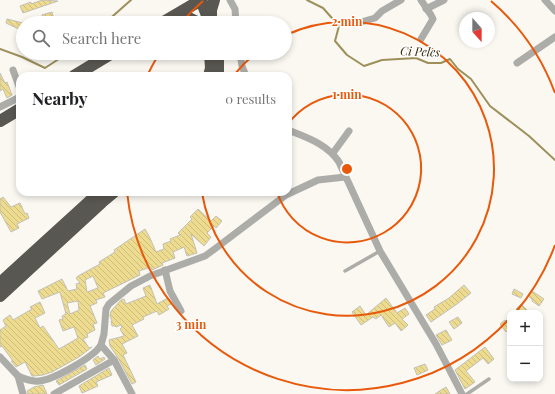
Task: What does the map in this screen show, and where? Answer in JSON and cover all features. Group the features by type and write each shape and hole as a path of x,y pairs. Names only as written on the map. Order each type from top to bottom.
{"highway":[{"path":"211,16 214,0"},
{"path":"199,1 207,16"},
{"path":"176,15 199,1"},
{"path":"199,1 202,16"},
{"path":"176,15 182,16"},
{"path":"81,72 100,60"},
{"path":"210,60 210,72"},
{"path":"218,60 218,72"},
{"path":"0,121 16,111"},
{"path":"0,283 96,196"},
{"path":"0,296 110,196"}],"street":[{"path":"230,0 235,9 236,16"},
{"path":"354,24 376,18 382,11 401,0"},
{"path":"421,0 433,19 421,39"},
{"path":"426,9 444,0"},
{"path":"545,0 555,12"},
{"path":"517,63 555,37"},
{"path":"241,60 244,72"},
{"path":"13,70 16,78"},
{"path":"0,107 16,99"},
{"path":"333,153 349,131"},
{"path":"292,132 322,145 333,153 339,162 380,251 436,344 462,394"},
{"path":"292,192 318,180 345,177"},
{"path":"0,357 18,376 32,381 41,381 57,376 95,353 101,345 104,334 106,309 109,304 132,286 165,270 205,256 285,196"},
{"path":"165,270 170,291 180,311"},
{"path":"101,345 114,360 132,394"},
{"path":"54,394 114,360"},
{"path":"18,376 23,394"}],"lane":[{"path":"345,271 380,251"},
{"path":"467,394 489,379"}],"building":[{"path":"42,0 58,1 23,13 20,6"},
{"path":"52,12 53,16 42,16"},
{"path":"7,19 16,21 16,28 6,23"},
{"path":"0,73 5,83 7,82 12,95 7,98 3,89 0,91"},
{"path":"3,197 11,207 20,203 25,214 27,213 29,218 17,224 19,228 11,232 0,212 0,199"},
{"path":"198,209 211,221 216,216 222,221 216,228 214,226 207,233 211,237 204,246 191,234 197,253 187,256 184,247 173,252 175,258 162,263 163,265 152,270 151,267 139,271 140,275 103,293 105,297 96,300 97,303 90,306 97,323 93,324 95,330 87,334 88,337 83,339 89,348 92,347 79,357 52,372 32,376 25,362 16,367 2,346 0,347 0,330 6,326 3,320 10,315 13,320 32,309 30,307 40,302 45,313 35,318 40,328 43,326 59,349 78,338 74,327 63,331 59,320 63,319 62,316 66,314 60,292 42,299 38,291 62,279 68,291 77,289 76,284 80,283 76,278 78,276 100,264 99,262 115,252 114,250 145,229 156,252 164,249 163,244 180,235 178,233 192,219 190,217","holes":["93,276 98,288 87,292 85,280","78,301 79,310 70,314 67,303"]},
{"path":"150,285 157,304 168,298 171,304 167,306 169,309 159,315 157,311 143,317 144,319 132,325 138,336 122,344 127,353 123,355 136,382 132,384 110,346 109,340 124,336 120,329 122,327 121,325 116,327 112,326 110,316 111,311 121,300 124,299 126,304 146,296 143,288"},
{"path":"464,285 471,293 431,322 426,315 435,309 434,307 449,298"},
{"path":"514,289 523,294 521,298 512,294"},
{"path":"532,291 544,299 539,306 528,296"},
{"path":"386,298 397,313 405,308 409,314 402,319 408,325 401,331 395,323 389,327 381,315 376,319 373,317 361,325 352,312 360,306 366,315"},
{"path":"521,304 527,310 517,310 516,309"},
{"path":"458,317 462,323 454,329 449,322"},
{"path":"505,320 507,322 507,331 506,332 500,324"},
{"path":"446,330 452,340 442,345 436,335"},
{"path":"485,347 494,359 488,364 483,358 466,371 475,382 465,389 455,370"},
{"path":"98,356 100,359 104,357 105,359 96,365 93,360"},
{"path":"425,364 428,370 417,375 414,368"},
{"path":"85,365 87,369 59,385 56,381"},
{"path":"109,368 112,375 96,382 98,386 82,393 79,386"},
{"path":"43,385 47,394 28,394 27,391 34,387"},
{"path":"446,387 450,394 435,394 441,390"}],"waterway":[{"name":"Ci Peles","path":"113,16 131,0"},
{"name":"Ci Peles","path":"307,0 323,8 339,26 335,41 347,55 364,66 382,60 416,58 428,63 441,63 450,59 458,69 471,79 490,106 529,136 555,160"},
{"name":"Ci Peles","path":"0,49 16,55"},
{"name":"Ci Peles","path":"28,60 45,68 57,60"}]}
